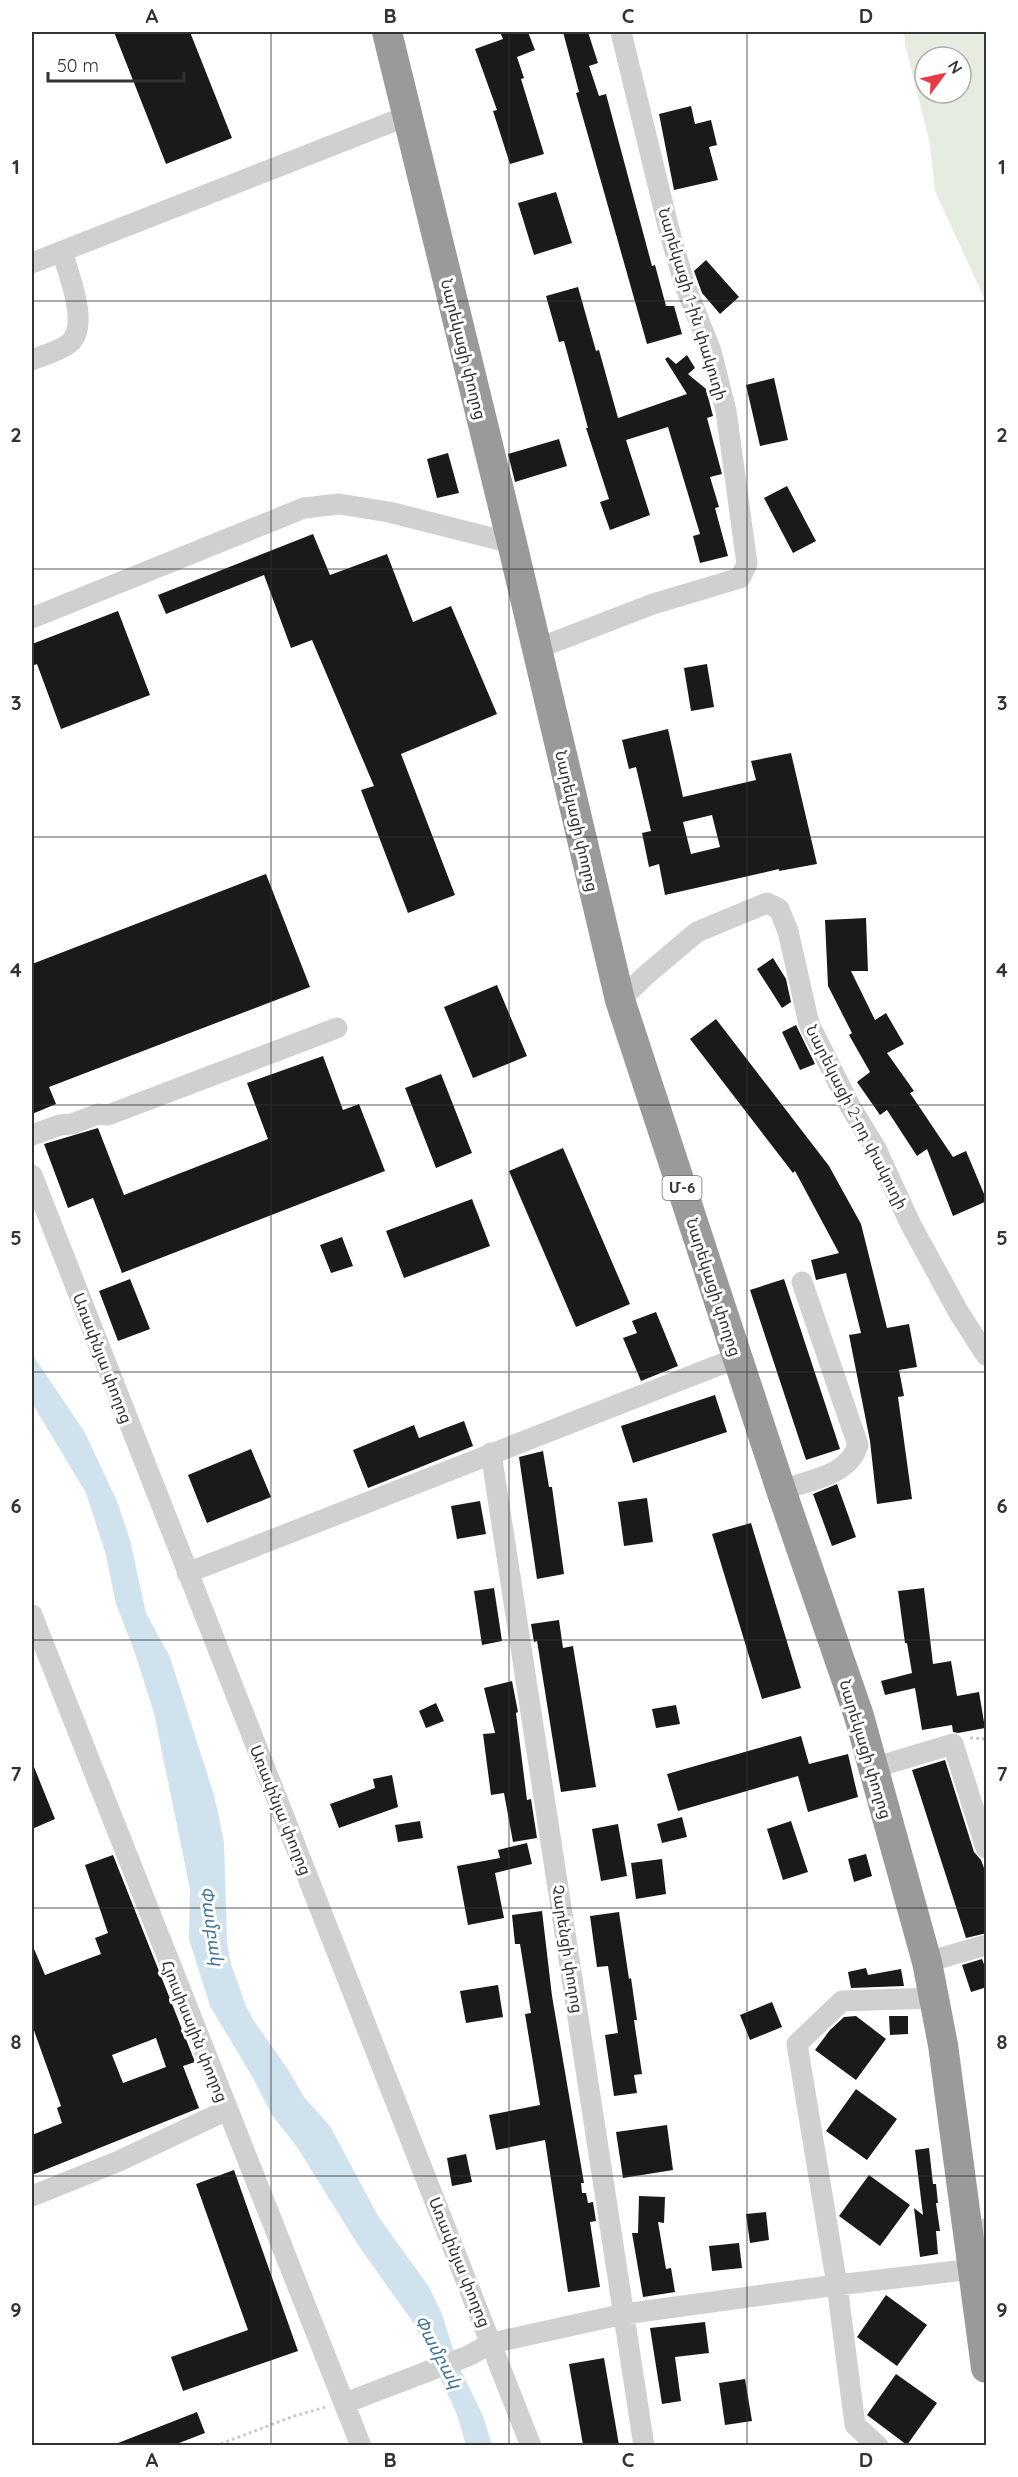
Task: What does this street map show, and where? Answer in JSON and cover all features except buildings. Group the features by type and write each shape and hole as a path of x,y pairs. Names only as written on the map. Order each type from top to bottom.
{"highway":[{"name":"Նարեկացի փողոց","path":"387,32 512,543 620,1000 781,1490 859,1716 927,1962 977,2230 973,2269 987,2368"}],"street":[{"name":"Նարեկացի 1-ին փակուղի","path":"536,649 653,604 740,578 747,564 726,411 711,351 684,283 668,226 621,32"},
{"path":"32,262 407,116"},
{"path":"32,360 69,345 77,332 79,314 63,251"},
{"path":"32,618 304,508 339,504 389,512 512,543"},
{"name":"Նարեկացի 2-րդ փակուղի","path":"620,1000 697,933 767,903 779,909 788,930 809,1024 850,1106 876,1149 911,1225 959,1313 987,1355"},
{"path":"32,1136 98,1114 108,1115 337,1028"},
{"name":"Առափնյա փողոց","path":"32,1175 531,2445"},
{"path":"781,1490 839,1470 849,1463 858,1445 802,1282"},
{"path":"187,1573 737,1358"},
{"name":"Չարենցի փողոց","path":"491,1454 644,2445"},
{"name":"Հյուսիսային փողոց","path":"32,1615 361,2445"},
{"path":"873,1768 953,1744 987,1848"},
{"path":"927,1962 987,1945"},
{"path":"878,2445 855,2425 837,2285 797,2044 842,2001 934,1998"},
{"path":"32,2196 119,2161 227,2110"},
{"path":"345,2403 370,2391 468,2356 492,2343 624,2314 973,2269"}],"path":[{"path":"966,1737 987,1739"},
{"path":"215,2445 294,2416 345,2403"}],"shaded area":[{"path":"904,32 986,32 986,302 935,191 930,144 920,105 973,105 973,45 913,45 913,76"}],"water":[{"name":"Փամբակ","path":"32,1354 84,1431 117,1501 130,1540 146,1613 170,1657 214,1795 224,1842 227,1943 231,1964 246,2006 304,2097 330,2126 378,2216 429,2287 442,2314 457,2362 483,2416 492,2445 466,2445 456,2412 417,2328 358,2245 297,2147 272,2115 210,2006 189,1939 190,1889 154,1713 135,1653 116,1604 106,1555 86,1493 32,1403"}]}
